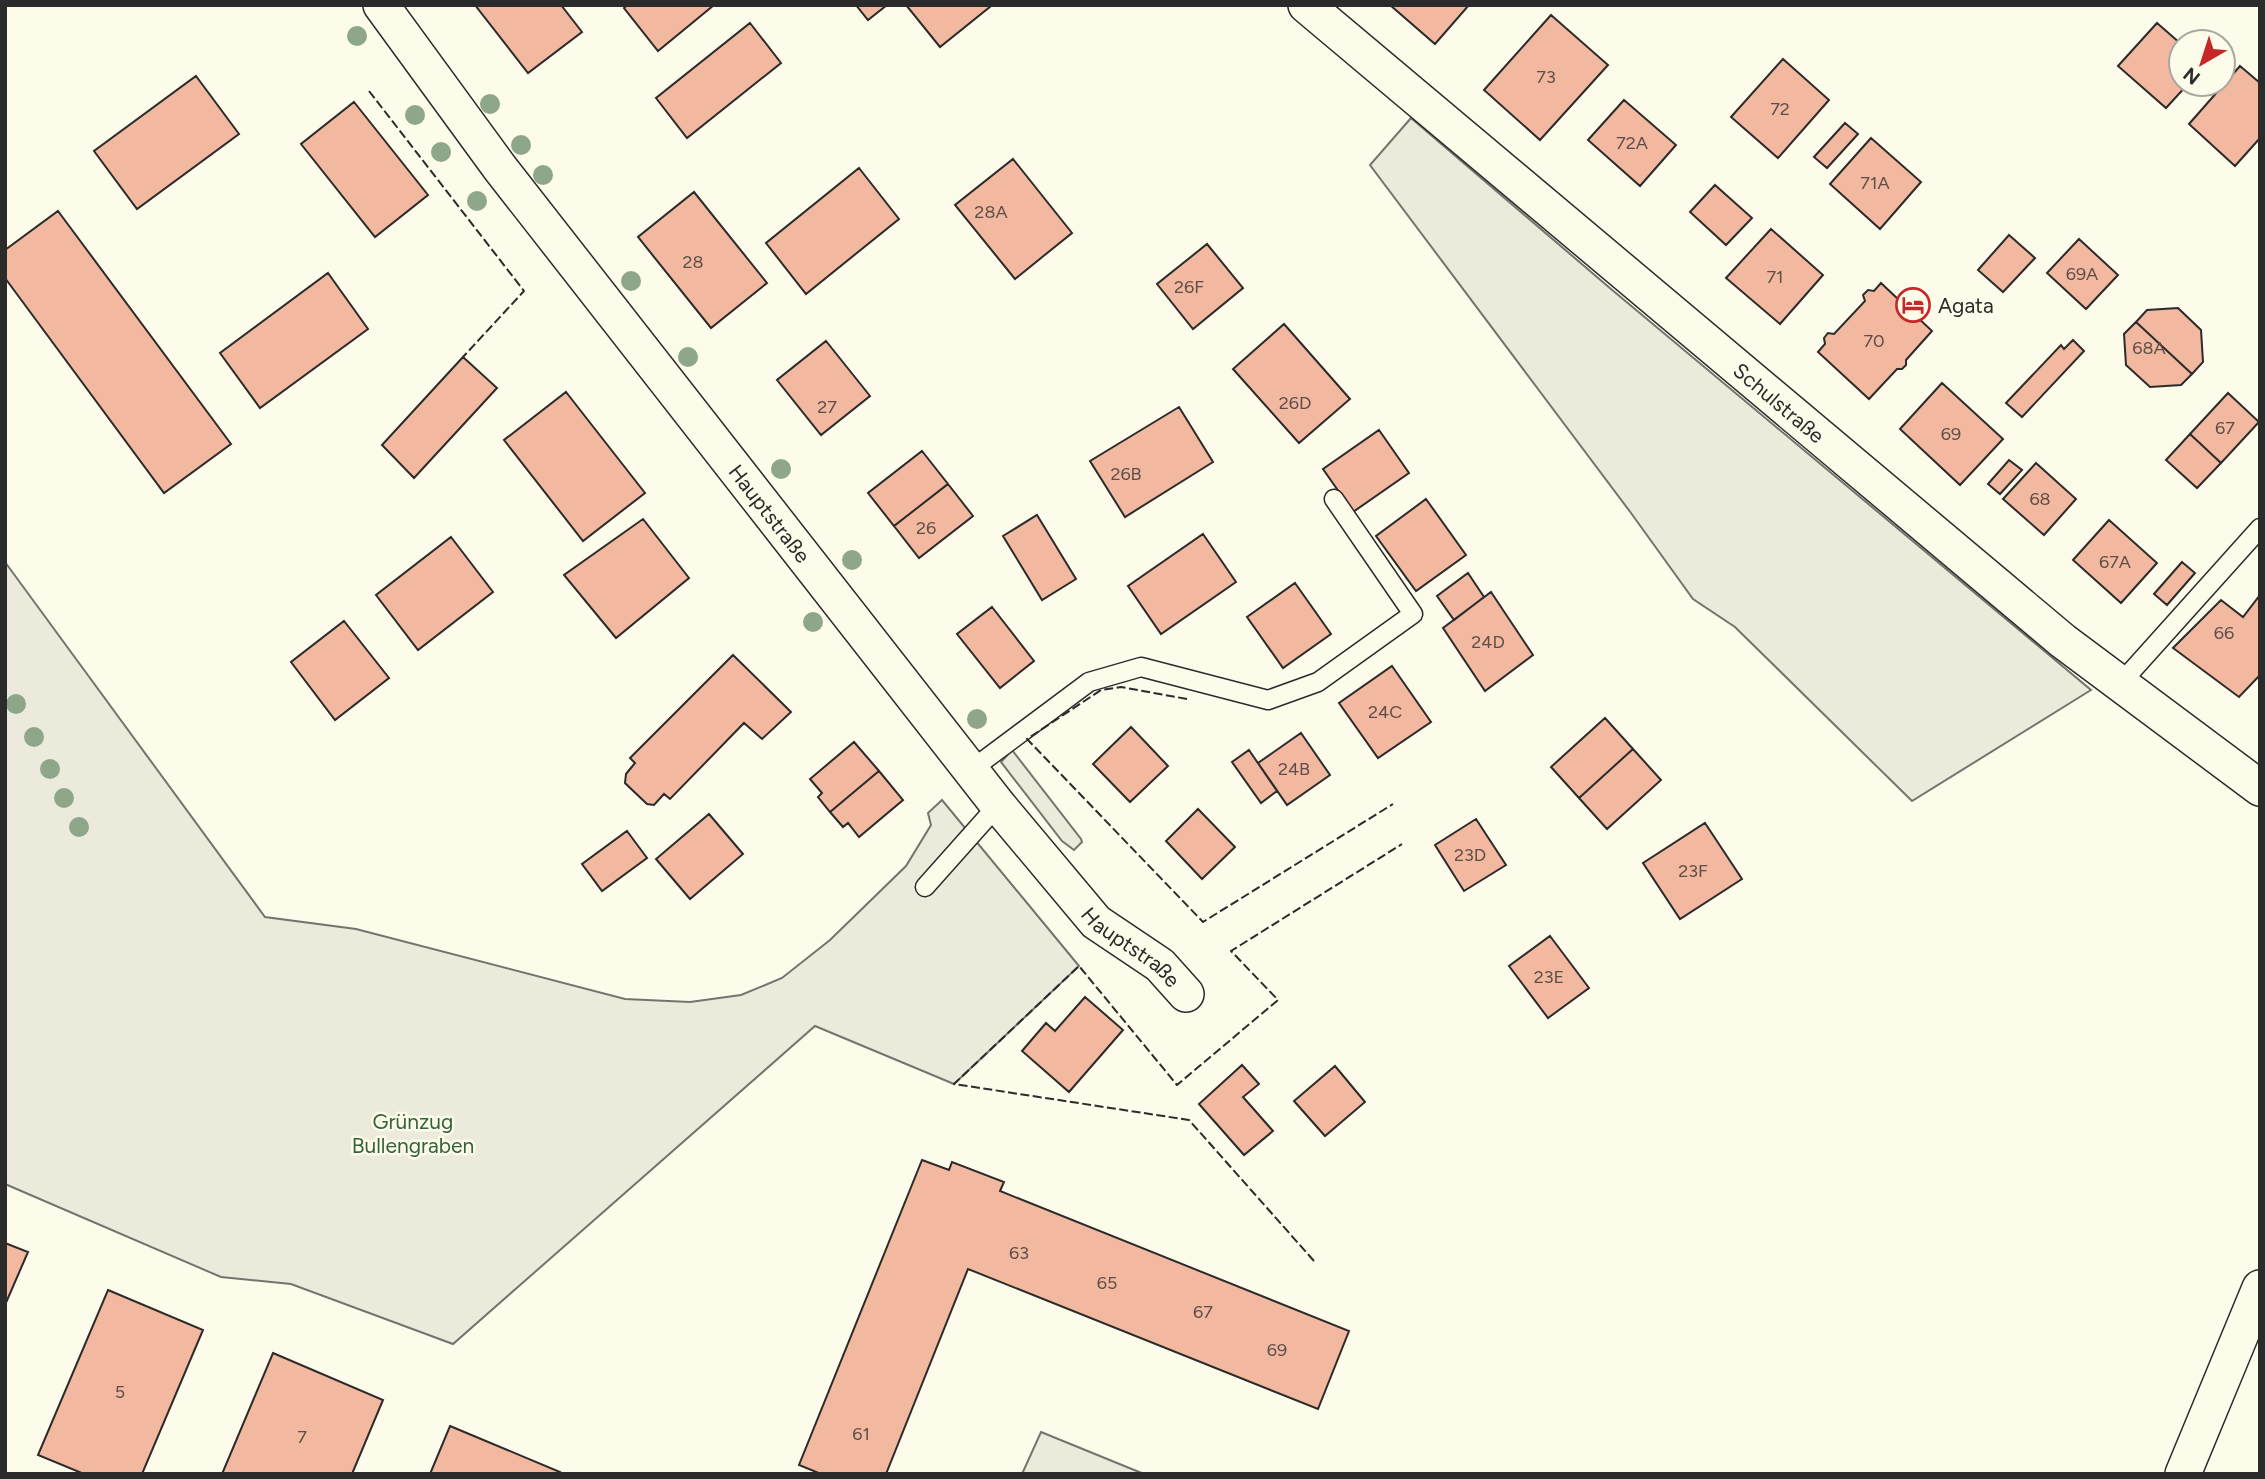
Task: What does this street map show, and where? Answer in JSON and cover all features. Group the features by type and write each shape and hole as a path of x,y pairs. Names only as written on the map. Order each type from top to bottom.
{"street":[{"name":"Hauptstraße","path":"381,5 500,168 998,805 1096,922 1160,965 1186,994"},
{"name":"Schulstraße","path":"1306,5 2063,641 2260,788"},
{"path":"2183,1474 2255,1300"}],"lane":[{"path":"971,770 1089,682 1141,667 1268,700 1318,682 1413,614 1334,499"},
{"path":"2120,684 2260,528"},
{"path":"925,887 998,805"}],"green space":[{"path":"1411,118 1611,289 2091,690 1912,801 1735,627 1693,599 1370,165"},
{"name":"Grünzug Bullengraben","path":"5,562 265,917 356,929 625,999 690,1002 741,995 782,978 830,940 906,866 931,825 928,813 942,800 1079,966 954,1084 815,1026 453,1344 291,1284 221,1277 5,1184"},
{"path":"1012,750 1081,839 1082,842 1074,850 1062,841 1001,762"},
{"path":"1041,1432 1144,1474 1022,1474"}],"building":[{"path":"475,5 561,5 582,32 528,73"},
{"path":"627,5 714,5 658,51 624,8"},
{"path":"856,5 887,5 868,20"},
{"path":"906,5 991,5 991,6 940,47"},
{"path":"1390,5 1469,5 1435,44"},
{"path":"1551,15 1608,65 1540,140 1484,90"},
{"path":"750,23 781,63 687,138 656,98"},
{"path":"2157,23 2167,32 2167,98 2175,98 2166,108 2118,66"},
{"path":"1783,59 1829,100 1778,158 1731,117"},
{"path":"2240,66 2260,83 2260,138 2235,166 2189,124 2212,98 2237,98 2237,69"},
{"path":"196,76 239,134 137,209 94,151"},
{"path":"1624,100 1676,145 1640,186 1588,140"},
{"path":"354,102 428,195 375,237 301,144"},
{"path":"1845,123 1858,134 1827,168 1814,157"},
{"path":"1871,138 1921,182 1880,229 1830,184"},
{"path":"1013,159 1072,233 1015,279 955,205"},
{"path":"859,168 899,219 806,294 766,243"},
{"path":"1715,185 1752,218 1726,245 1690,212"},
{"path":"694,192 767,283 711,328 638,237"},
{"path":"58,211 231,444 164,493 5,278 5,250"},
{"path":"1771,229 1823,275 1780,324 1726,278"},
{"path":"2009,235 2035,258 2003,292 1978,270"},
{"path":"2079,239 2118,275 2086,309 2047,273"},
{"path":"1207,244 1243,288 1193,329 1157,284"},
{"path":"328,273 368,329 260,408 220,353"},
{"path":"1881,283 1899,300 1905,294 1920,308 1914,314 1932,331 1906,360 1906,365 1897,369 1869,399 1818,352 1825,344 1824,338 1828,333 1834,334 1865,301 1863,295 1868,290 1874,291"},
{"path":"2178,308 2201,330 2203,362 2192,374 2136,322 2147,310"},
{"path":"2136,322 2192,374 2181,385 2150,387 2126,365 2124,334"},
{"path":"1284,324 1350,399 1299,443 1233,369"},
{"path":"2073,340 2084,351 2022,417 2006,403 2061,345 2064,349"},
{"path":"826,341 870,396 821,435 777,380"},
{"path":"463,357 497,388 414,478 382,445"},
{"path":"1942,383 2003,439 1960,485 1900,429"},
{"path":"566,392 645,493 583,541 504,440"},
{"path":"2228,393 2259,422 2221,463 2190,434"},
{"path":"1179,407 1213,462 1125,517 1090,461"},
{"path":"1379,430 1409,473 1353,512 1323,469"},
{"path":"2190,434 2221,463 2197,488 2166,460"},
{"path":"922,451 948,484 894,526 868,493"},
{"path":"2009,460 2022,470 2000,494 1988,484"},
{"path":"2036,463 2076,499 2044,535 2003,499"},
{"path":"948,484 973,516 919,558 894,526"},
{"path":"1426,499 1466,555 1416,591 1376,536"},
{"path":"1037,515 1076,579 1042,600 1003,536"},
{"path":"643,519 689,578 616,638 564,575"},
{"path":"2109,520 2157,563 2121,603 2073,560"},
{"path":"1203,534 1236,582 1161,634 1128,586"},
{"path":"451,537 493,592 418,650 376,595"},
{"path":"2182,562 2195,573 2167,605 2154,594"},
{"path":"1468,573 1484,597 1454,620 1437,596"},
{"path":"1295,583 1331,634 1283,668 1247,617"},
{"path":"1491,592 1533,655 1485,691 1443,628"},
{"path":"2260,595 2260,675 2239,697 2173,648 2221,600 2243,617"},
{"path":"992,607 1034,661 1000,688 957,634"},
{"path":"344,621 389,678 335,720 291,662"},
{"path":"733,655 791,712 762,739 744,723 670,799 664,794 654,805 647,804 625,783 626,774 635,763 630,758"},
{"path":"1392,666 1431,722 1378,758 1339,703"},
{"path":"1605,718 1633,749 1579,798 1551,767"},
{"path":"1131,727 1168,766 1130,802 1093,764"},
{"path":"1301,733 1330,775 1287,805 1258,763"},
{"path":"854,742 879,771 830,812 818,797 822,793 810,779"},
{"path":"1633,749 1661,780 1607,829 1579,798"},
{"path":"1249,750 1277,791 1261,803 1232,762"},
{"path":"879,771 903,800 859,837 848,823 843,827 830,812"},
{"path":"1198,809 1235,847 1202,879 1166,841"},
{"path":"709,814 743,854 690,899 656,859"},
{"path":"1476,819 1506,865 1464,891 1435,845"},
{"path":"1705,823 1742,879 1680,919 1643,863"},
{"path":"627,831 647,858 602,891 582,864"},
{"path":"1550,936 1589,988 1548,1018 1509,966"},
{"path":"1085,997 1123,1030 1069,1092 1022,1051 1046,1023 1055,1031"},
{"path":"1242,1065 1259,1084 1243,1097 1273,1131 1244,1155 1199,1104"},
{"path":"1335,1066 1365,1102 1325,1136 1294,1101"},
{"path":"922,1160 949,1170 952,1162 1004,1182 1000,1191 1349,1331 1318,1409 968,1269 886,1474 821,1474 799,1465"},
{"path":"5,1243 28,1252 5,1305"},
{"path":"108,1290 203,1330 142,1474 84,1474 38,1455"},
{"path":"273,1353 383,1400 352,1474 222,1474"},
{"path":"450,1426 560,1472 430,1474"}],"fence":[{"path":"369,91 524,291 463,357"},
{"path":"1187,699 1121,687 1101,690 1027,739 1203,922 1393,804"},
{"path":"1314,1261 1189,1120 954,1084 1079,966 1177,1085 1278,1000 1231,951 1402,844"}],"place":[{"name":"Agata","path":"1913,305"}]}
